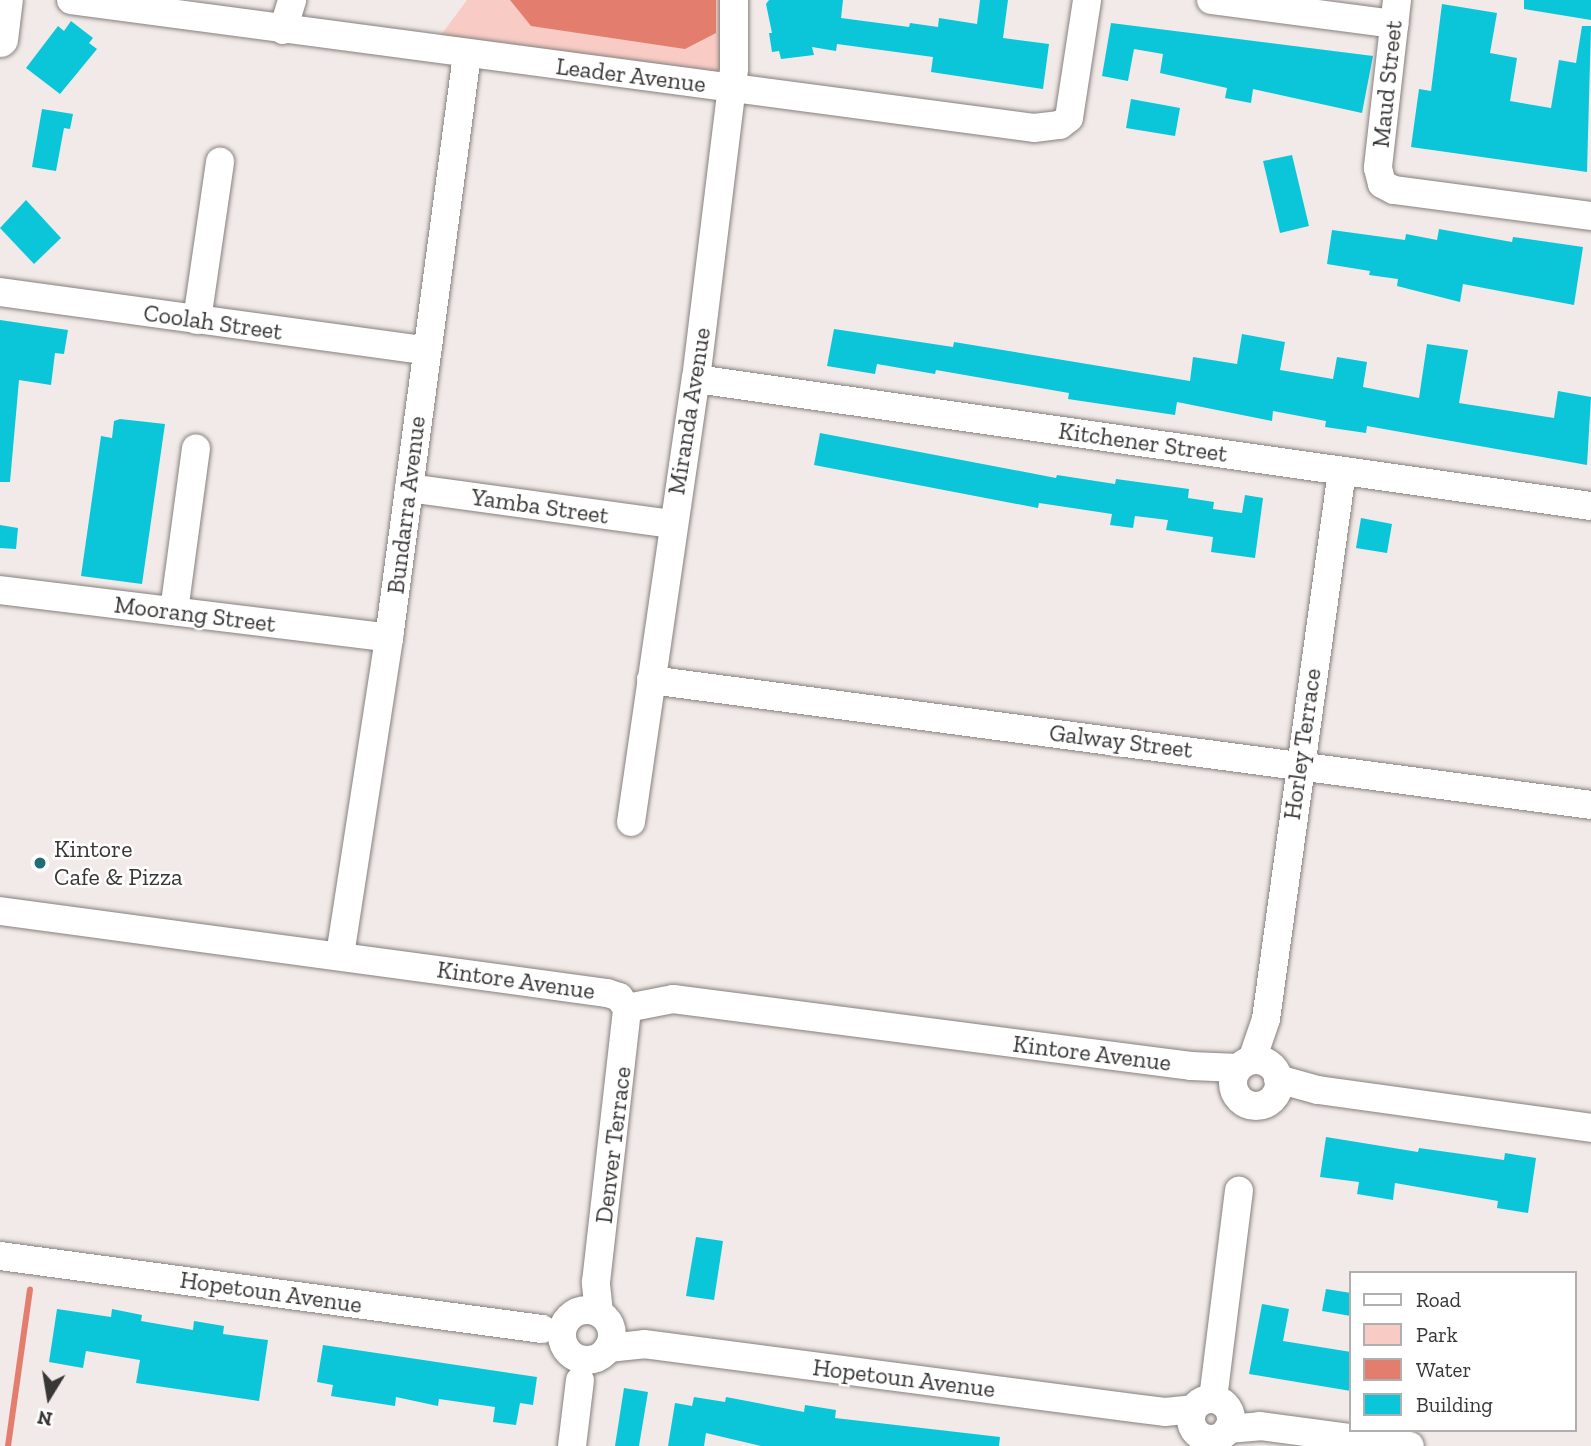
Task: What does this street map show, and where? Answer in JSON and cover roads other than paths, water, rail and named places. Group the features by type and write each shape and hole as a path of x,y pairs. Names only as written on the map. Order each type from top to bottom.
{"main road":[{"path":"0,39 5,0"}],"street":[{"name":"Leader Avenue","path":"71,0 115,3 467,55 1034,128 1060,125 1073,107 1087,0"},
{"path":"284,30 292,0"},
{"name":"Miranda Avenue","path":"631,822 671,524 696,379 730,88 734,0"},
{"path":"1211,0 1395,12"},
{"name":"Maud Street","path":"1395,12 1378,168 1382,184 1394,190 1591,216"},
{"name":"Bundarra Avenue","path":"340,956 389,638 467,55"},
{"path":"197,320 220,162"},
{"name":"Coolah Street","path":"0,292 426,351"},
{"name":"Kitchener Street","path":"696,379 1591,506"},
{"path":"174,611 196,448"},
{"name":"Horley Terrace","path":"1258,1075 1342,471"},
{"name":"Yamba Street","path":"409,488 671,524"},
{"name":"Moorang Street","path":"0,590 389,638"},
{"name":"Galway Street","path":"651,680 1591,805"},
{"name":"Kintore Avenue","path":"0,911 607,993 619,997 627,1008 673,999 1258,1075 1318,1090 1591,1128"},
{"name":"Denver Terrace","path":"572,1446 582,1338 596,1282 627,1008"},
{"path":"1211,1415 1239,1191"},
{"name":"Hopetoun Avenue","path":"0,1256 582,1338 1166,1412 1211,1415 1257,1426 1410,1446"}],"water":[{"path":"510,0 716,0 716,33 685,49 531,26"}],"waterway":[{"path":"8,1446 30,1290"}],"place":[{"name":"Kintore Cafe & Pizza","path":"40,863"}]}
